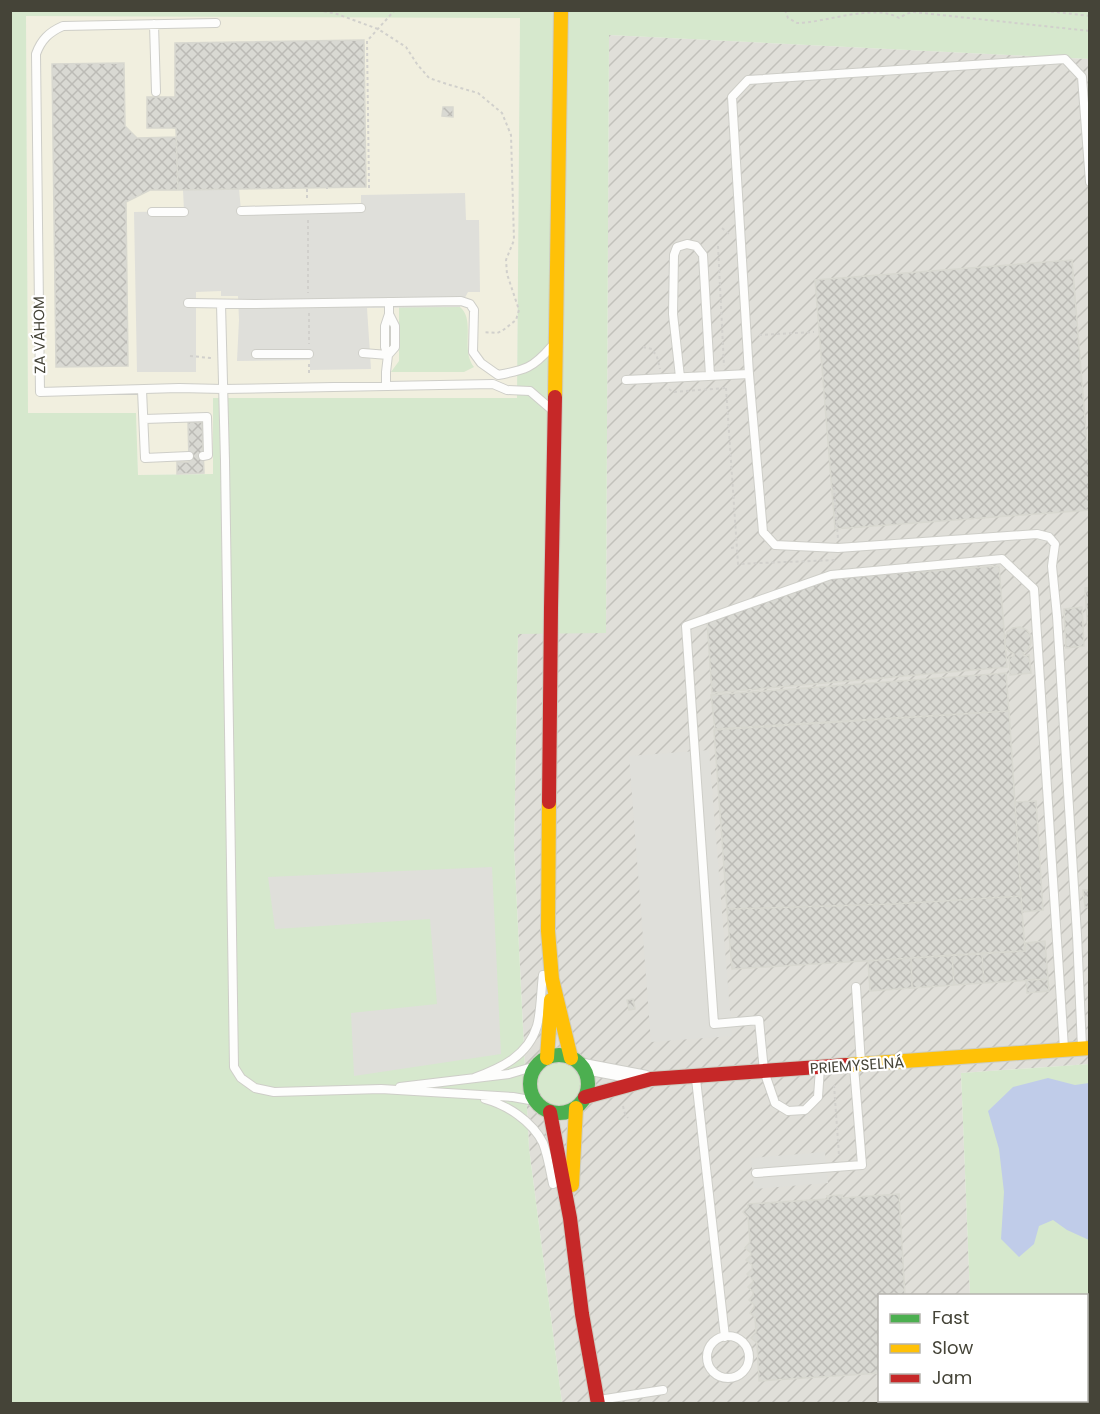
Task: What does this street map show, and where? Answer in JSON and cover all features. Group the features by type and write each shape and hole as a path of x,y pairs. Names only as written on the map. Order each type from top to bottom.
{"main road":[{"path":"561,10 548,932 552,979 576,1062 588,1079 588,1090 580,1102 563,1113 550,1112 542,1108 535,1101 531,1092 531,1074 541,1062 560,1055 576,1062"},
{"path":"541,1062 552,979"},
{"name":"PRIEMYSELNÁ","path":"580,1102 651,1079 1086,1048"},
{"path":"566,1219 580,1102"},
{"path":"550,1112 597,1402"}],"street":[{"name":"PRIEMYSELNÁ","path":"576,1062 651,1079"}],"lane":[{"name":"ZA VÁHOM","path":"216,23 63,26 52,31 39,45 36,54 40,392 493,384 507,390 530,391 555,413"},
{"path":"154,24 156,92"},
{"path":"1086,1048 1052,566 1054,544 1049,537 1037,534 838,548 775,545 763,532 749,374 732,97 748,80 1065,59 1083,77 1089,182"},
{"path":"241,211 362,208"},
{"path":"152,212 184,212"},
{"path":"680,377 673,314 674,255 677,247 687,244 696,246 703,255 710,376"},
{"path":"189,303 461,301 470,304 474,310 473,352 481,363 498,375 522,371 541,358 556,341"},
{"path":"386,386 388,355 395,347 395,326 389,314 389,302"},
{"path":"222,304 234,1067 241,1078 255,1088 274,1092 381,1089 509,1074 541,1062"},
{"path":"363,353 388,355"},
{"path":"256,354 309,354"},
{"path":"626,380 749,374"},
{"path":"493,384 498,375"},
{"path":"142,390 146,458 189,456"},
{"path":"144,420 207,417 208,455 203,456"},
{"path":"820,1068 818,1097 805,1110 788,1111 775,1103 764,1071 759,1020 714,1024 686,626 831,574 1002,559 1034,588 1064,1049"},
{"path":"474,1078 499,1069 515,1059 529,1043 537,1026 548,932"},
{"path":"756,1173 862,1165 856,987"},
{"path":"696,1076 725,1336"},
{"path":"381,1089 513,1097 535,1101"},
{"path":"469,1095 497,1102 532,1128 542,1142 554,1191"},
{"path":"725,1336 741,1341 749,1356 745,1369 739,1375 731,1378 722,1378 715,1374 709,1367 707,1359 712,1343 725,1336"},
{"path":"597,1402 663,1390"}],"path":[{"path":"318,10 337,14 378,29 406,47 429,78 478,93 501,113 511,135 514,240 506,260 507,274 519,310 516,320 502,331 497,333 474,332"},
{"path":"369,188 367,41 395,10"},
{"path":"786,10 788,18 797,23 886,12"},
{"path":"881,10 899,18 913,12 1089,31"},
{"path":"1039,10 1089,16"},
{"path":"307,189 309,374"},
{"path":"644,347 652,349"},
{"path":"190,356 214,359"},
{"path":"726,388 728,444 738,564 839,560 834,487"},
{"path":"731,548 737,547"},
{"path":"834,1085 840,1167"},
{"path":"623,1103 628,1118"}],"shaded area":[{"path":"26,16 520,17 517,398 213,398 213,474 138,475 136,414 28,414"},
{"path":"609,35 1089,59 1089,1064 961,1073 970,1294 878,1294 878,1402 946,1402 909,1404 562,1403 529,1148 514,847 518,633 606,633"},
{"path":"239,188 241,211 361,208 361,195 465,193 466,220 479,220 480,292 468,292 460,307 367,308 371,369 310,370 310,360 237,361 238,296 221,296 221,291 196,292 196,372 137,372 134,212 184,211 183,190"},
{"path":"709,750 732,1036 651,1042 629,756"},
{"path":"492,867 501,1054 354,1076 351,1013 437,1004 430,919 275,929 268,877"},
{"path":"825,1152 828,1183 754,1189 751,1158"}],"green space":[{"path":"10,11 1089,11 1089,59 609,35 606,633 518,634 514,847 529,1148 562,1403 11,1403","holes":["26,16 520,18 517,398 213,398 213,474 138,475 136,413 28,413"]},
{"path":"399,307 460,307 467,319 468,352 474,367 464,372 391,372 399,361"},
{"path":"559,1063 574,1069 580,1084 574,1099 559,1105 544,1099 538,1084 544,1069"},
{"path":"1089,1064 1089,1403 909,1404 1088,1402 1088,1294 970,1294 961,1073"}],"water":[{"path":"1048,1078 1075,1085 1089,1083 1089,1240 1067,1230 1053,1220 1039,1226 1034,1244 1019,1257 1001,1239 1004,1192 999,1149 988,1111 1013,1087"}],"building":[{"path":"364,40 366,187 178,190 176,128 147,128 147,97 175,97 175,43"},
{"path":"124,63 125,126 137,138 176,137 178,190 150,190 126,202 128,366 56,367 52,64"},
{"path":"443,107 453,107 453,117 442,116"},
{"path":"1072,260 1090,480 1090,510 835,529 815,280"},
{"path":"188,422 202,422 204,473 177,474 177,462 189,462"},
{"path":"999,566 1007,667 712,693 707,621 831,578"},
{"path":"1090,587 1090,663 1085,588"},
{"path":"1082,607 1084,646 1066,648 1064,609"},
{"path":"1020,627 1027,630 1031,636 1028,650 1023,653 1024,656 1029,655 1031,673 1010,675 1009,657 1014,654 1005,646 1005,638 1007,632"},
{"path":"1006,673 1009,711 715,729 711,695"},
{"path":"1009,711 1021,896 895,904 727,909 714,730"},
{"path":"1036,801 1043,910 1022,912 1015,802"},
{"path":"1083,890 1090,890 1090,907 1085,907"},
{"path":"1021,896 1025,951 732,969 727,909 895,904"},
{"path":"1045,941 1048,979 984,983 982,953 1025,951 1025,943"},
{"path":"982,953 984,983 954,985 952,955"},
{"path":"952,955 954,985 912,988 911,958"},
{"path":"911,958 912,988 870,991 868,961"},
{"path":"1048,979 1049,991 1027,993 1026,980"},
{"path":"633,999 635,1009 629,1010 627,1000"},
{"path":"899,1194 905,1294 878,1294 878,1373 759,1381 757,1343 751,1338 756,1332 755,1317 750,1313 754,1305 749,1300 753,1292 748,1287 753,1282 747,1274 752,1269 752,1265 746,1260 751,1253 745,1248 750,1242 748,1217 743,1212 748,1204 828,1199 827,1196 842,1195 842,1198"}],"traffic: fast":[{"path":"553,1055 565,1055 580,1063 588,1078 588,1084 588,1090 580,1105 565,1113 553,1113 538,1105 530,1090 530,1078 538,1063 553,1055"}],"traffic: slow":[{"path":"555,397 561,10"},
{"path":"549,802 548,931 552,979 571,1058"},
{"path":"547,1058 551,1000"},
{"path":"847,1065 1090,1048"},
{"path":"572,1185 576,1108"}],"traffic: jam":[{"path":"549,802 555,397"},
{"path":"585,1097 651,1079 847,1065"},
{"path":"550,1112 570,1218 582,1314 598,1404"}]}
